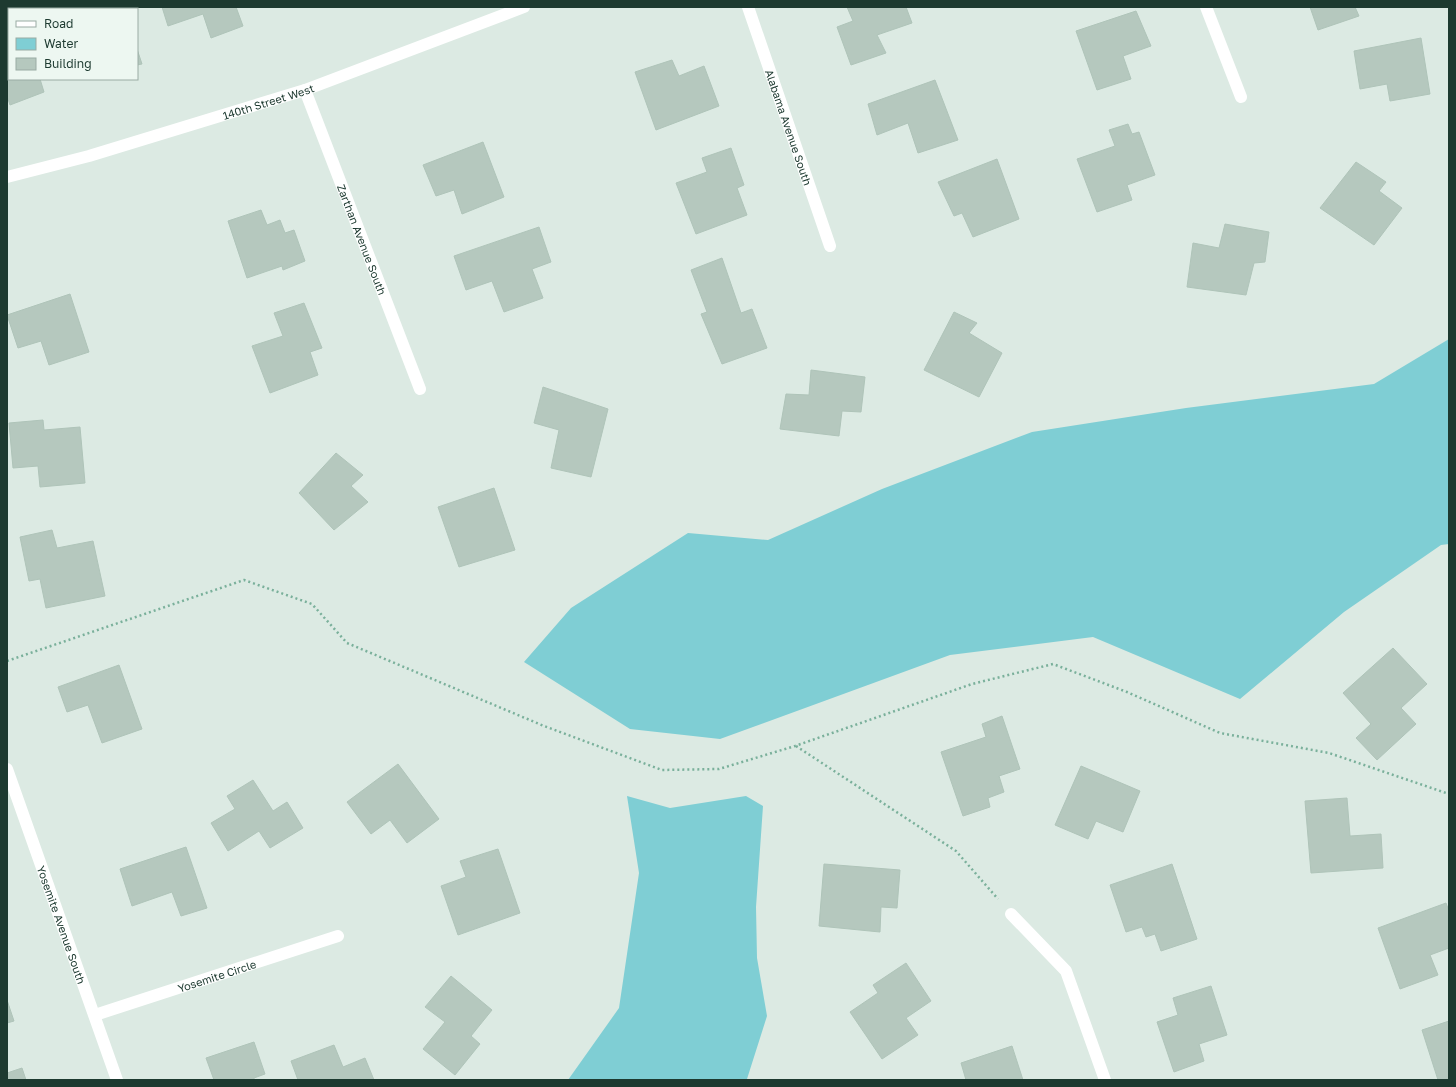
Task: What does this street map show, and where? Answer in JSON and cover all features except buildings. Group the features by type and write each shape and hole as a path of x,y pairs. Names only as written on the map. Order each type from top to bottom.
{"street":[{"name":"140th Street West","path":"7,177 89,156 305,90 524,7"},
{"name":"Alabama Avenue South","path":"748,7 830,246"},
{"path":"1206,7 1241,97"},
{"name":"Zarthan Avenue South","path":"305,90 420,390"},
{"name":"Yosemite Avenue South","path":"7,769 118,1080"},
{"path":"1011,914 1066,971 1105,1080"},
{"name":"Yosemite Circle","path":"96,1015 338,936"}],"path":[{"path":"7,661 244,580 312,604 347,643 544,726 662,770 719,769 795,746 972,684 1053,664 1127,692 1220,733 1329,753 1449,794"},
{"path":"795,746 956,851 1011,914"}],"water":[{"path":"1449,339 1449,544 1441,545 1344,612 1240,699 1093,637 950,655 720,739 630,729 524,662 571,608 688,533 768,540 882,489 1032,432 1186,408 1374,384"},
{"path":"627,796 670,808 746,796 763,806 756,907 757,958 767,1016 747,1079 568,1080 619,1008 639,873"}]}
